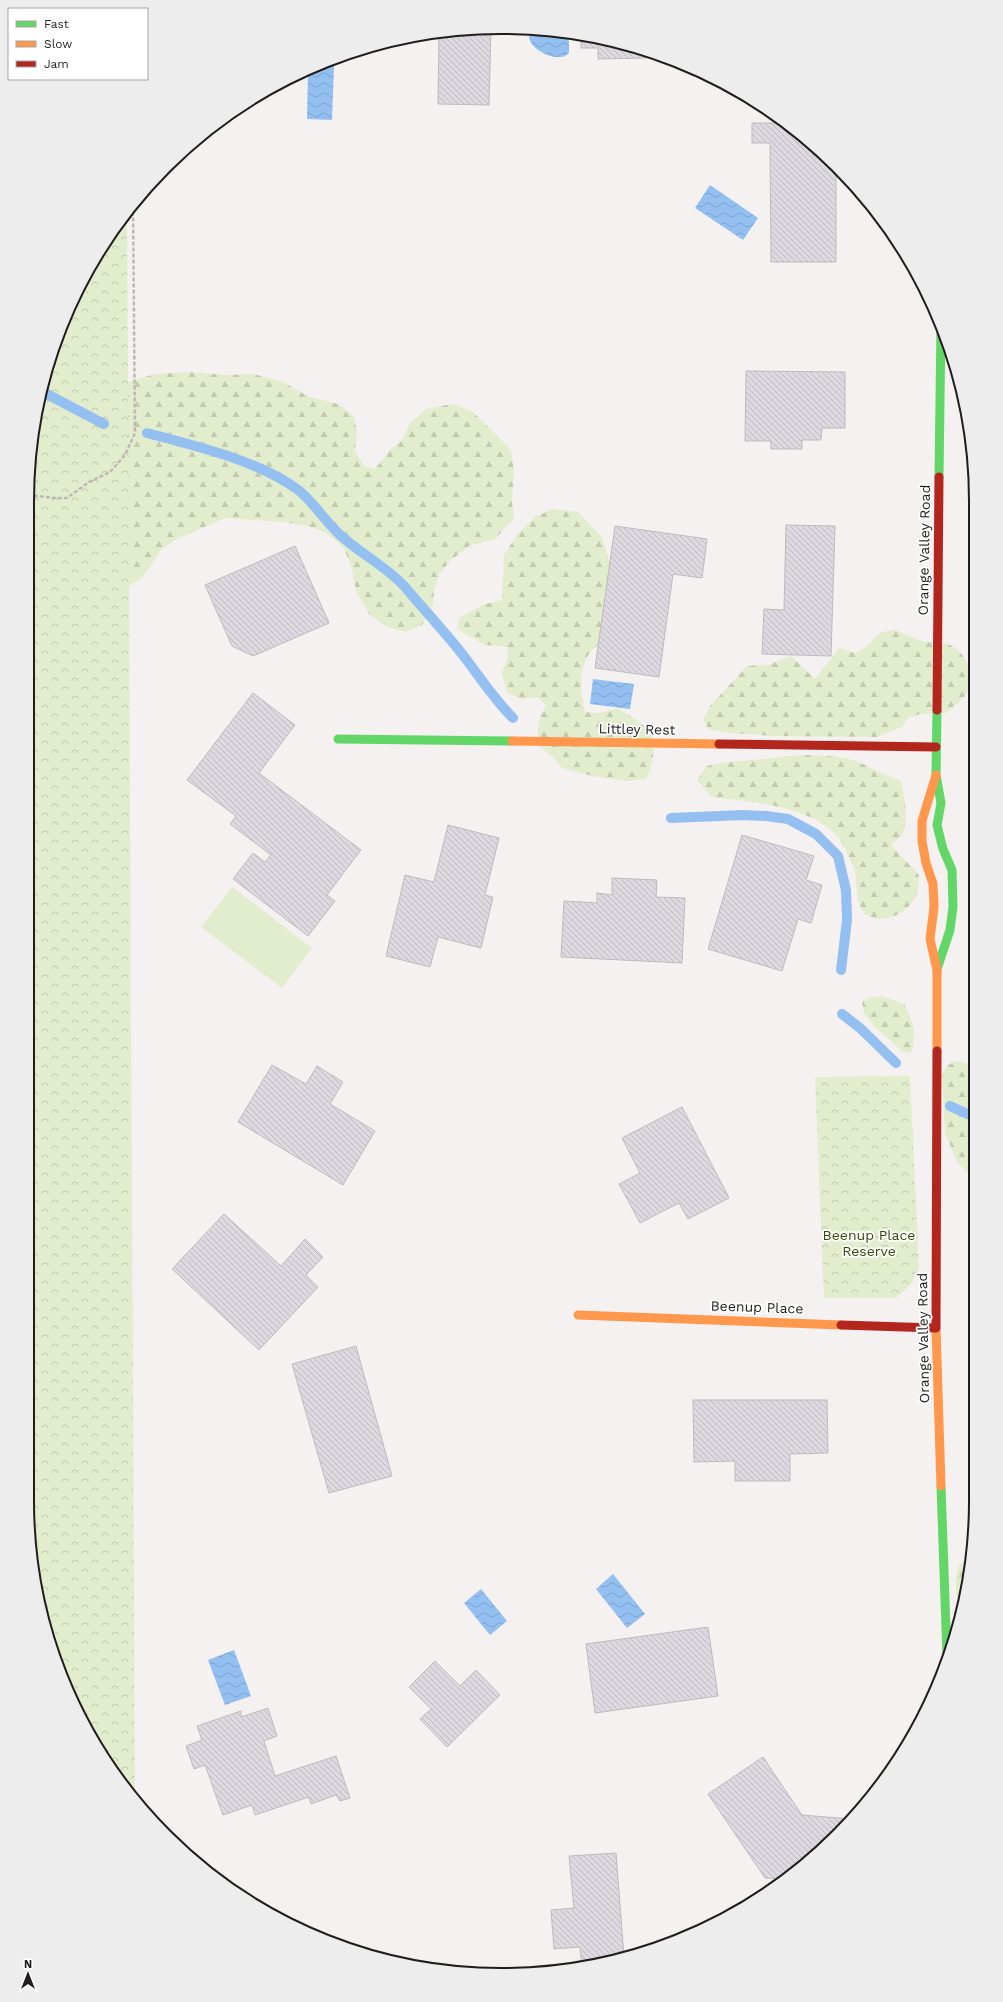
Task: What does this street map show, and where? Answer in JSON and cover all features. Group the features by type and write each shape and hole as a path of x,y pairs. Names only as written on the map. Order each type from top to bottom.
{"street":[{"name":"Orange Valley Road","path":"936,970 950,930 953,907 952,870 943,848 937,825 941,803 936,775 941,343"},
{"name":"Littley Rest","path":"338,739 936,747"},
{"name":"Orange Valley Road","path":"936,775 922,821 922,841 926,863 933,884 934,907 930,939 936,970 936,1328 947,1643"},
{"name":"Beenup Place","path":"578,1315 936,1328"}],"path":[{"path":"34,496 67,498 89,482 110,472 125,455 135,433 133,214"}],"green space":[{"path":"127,222 135,1790 113,1760 82,1707 59,1651 43,1592 38,1562 34,1500 35,471 43,410 59,351 82,295 113,242"},
{"path":"125,225 128,382 155,374 189,372 225,375 253,374 283,382 310,397 339,404 354,417 357,433 355,451 364,466 375,469 389,451 403,439 410,423 426,409 453,404 473,412 511,450 514,470 512,503 514,518 495,539 469,546 450,561 439,574 434,591 433,605 422,625 405,632 387,627 369,614 356,591 352,569 344,548 325,532 308,526 283,522 225,518 175,540 161,550 143,577 129,586 35,479 38,440 43,410 59,351 82,295 113,242"},
{"path":"552,509 578,512 602,537 610,565 607,638 592,650 584,663 581,680 583,705 585,712 600,713 618,708 640,723 647,730 652,739 653,756 646,779 626,781 592,776 562,768 554,758 540,747 538,726 540,717 546,706 538,697 522,699 507,693 502,673 507,659 508,647 485,645 457,629 460,617 485,604 502,600 504,555 517,535 535,517"},
{"path":"894,630 922,641 947,644 956,649 962,654 969,667 969,689 965,696 946,713 920,714 908,718 902,727 877,737 773,736 730,733 708,729 703,719 711,705 747,666 768,665 791,656 815,679 839,648 855,653 866,647 881,632"},
{"path":"803,755 845,758 864,764 901,781 906,809 904,830 901,836 891,845 919,875 917,894 913,902 897,915 877,918 871,917 862,910 859,904 855,871 852,863 837,836 825,826 795,811 761,803 712,797 697,780 707,766 721,763"},
{"path":"232,887 312,948 282,988 201,927"},
{"path":"882,996 904,1004 914,1034 911,1053 903,1052 876,1028 864,1013 862,1002 868,998"},
{"path":"956,1061 969,1064 969,1173 957,1162 945,1133 942,1074 948,1065"},
{"name":"Beenup Place Reserve","path":"910,1076 919,1269 911,1284 896,1298 824,1298 815,1077"},
{"path":"965,1560 958,1601 956,1581 958,1568"}],"water":[{"path":"530,35 532,35 567,39 569,41 569,53 559,57 546,54 535,47 529,37"},
{"path":"334,66 332,120 307,119 308,76"},
{"path":"710,185 758,218 743,240 695,208"},
{"path":"593,679 634,684 630,709 590,704"},
{"path":"613,1574 645,1614 627,1628 596,1589"},
{"path":"481,1589 507,1621 490,1635 464,1603"},
{"path":"234,1650 251,1696 225,1705 208,1660"}],"building":[{"path":"491,34 489,105 438,104 439,38"},
{"path":"581,41 622,50 646,58 598,59 598,48 581,48"},
{"path":"752,123 775,123 810,150 813,153 813,156 816,156 836,175 836,262 771,262 770,143 752,143"},
{"path":"746,371 845,372 845,428 822,428 821,440 802,440 802,449 771,449 771,441 745,441"},
{"path":"786,525 835,526 831,656 762,654 764,609 784,610"},
{"path":"615,526 707,539 702,578 673,574 659,677 595,668"},
{"path":"295,546 329,623 253,656 232,646 205,585"},
{"path":"253,693 295,725 259,773 361,850 327,895 335,901 308,936 233,879 253,853 265,862 271,855 230,824 236,816 187,780"},
{"path":"448,825 499,838 485,895 493,897 481,948 438,937 430,967 386,956 405,875 434,882"},
{"path":"742,835 814,856 806,880 822,885 811,923 798,919 782,971 708,949"},
{"path":"612,878 657,880 656,897 685,898 682,963 561,957 564,901 597,903 597,893 612,895"},
{"path":"272,1065 306,1084 317,1066 343,1082 330,1104 375,1131 343,1185 238,1122"},
{"path":"682,1107 729,1198 688,1219 679,1203 640,1223 619,1184 640,1173 622,1138"},
{"path":"224,1214 281,1266 305,1239 323,1257 306,1275 318,1287 259,1350 172,1269"},
{"path":"356,1346 392,1476 329,1493 292,1364"},
{"path":"693,1400 827,1400 828,1453 790,1454 790,1481 735,1481 735,1461 694,1462"},
{"path":"708,1627 718,1696 595,1713 586,1644"},
{"path":"435,1661 460,1686 476,1670 500,1695 447,1747 420,1719 431,1709 409,1687"},
{"path":"268,1708 277,1736 264,1741 275,1776 336,1756 350,1798 340,1801 336,1795 311,1804 309,1797 255,1815 252,1805 223,1815 205,1765 194,1769 186,1746 202,1740 197,1726 241,1711 241,1717"},
{"path":"763,1757 802,1815 844,1818 810,1852 786,1871 776,1879 765,1878 708,1794"},
{"path":"616,1853 624,1952 581,1961 580,1947 554,1949 551,1910 574,1908 569,1856"}],"waterway":[{"path":"47,394 104,424"},
{"path":"147,433 245,462 281,479 297,489 308,499 339,534 398,579 466,659 494,697 513,718"},
{"path":"671,818 743,815 766,816 788,819 816,834 838,856 846,890 847,920 841,970"},
{"path":"842,1014 860,1028 896,1063"},
{"path":"950,1106 969,1115"}],"traffic: fast":[{"path":"939,477 941,343"},
{"path":"937,710 936,775 941,803 937,825 943,849 952,870 953,907 950,930 937,969"},
{"path":"338,739 512,741"},
{"path":"941,1486 947,1643"}],"traffic: slow":[{"path":"512,741 719,744"},
{"path":"936,775 922,821 922,841 926,863 933,884 934,907 930,939 937,970 937,1051"},
{"path":"578,1315 841,1325"},
{"path":"936,1328 941,1486"}],"traffic: jam":[{"path":"937,710 939,477"},
{"path":"719,744 936,747"},
{"path":"936,1328 937,1051"},
{"path":"841,1325 936,1328"}]}
